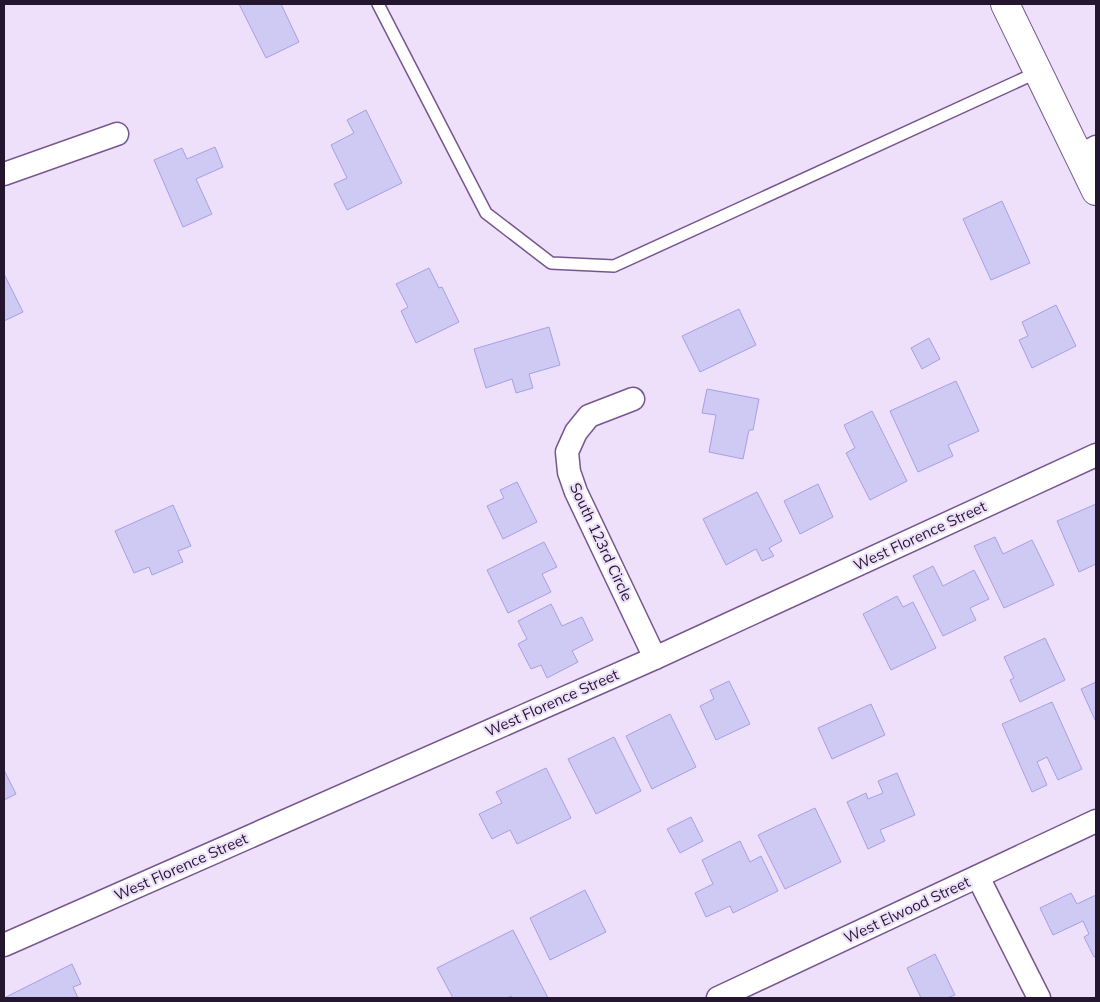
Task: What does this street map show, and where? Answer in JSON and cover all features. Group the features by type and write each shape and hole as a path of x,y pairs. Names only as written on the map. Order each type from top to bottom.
{"main road":[{"path":"1005,4 1038,72 1088,152 1096,191"}],"street":[{"path":"4,174 117,134"},
{"name":"South 123rd Circle","path":"633,399 589,416 576,432 567,452 569,472 576,492 655,658"},
{"name":"West Florence Street","path":"4,945 655,658 1096,454"},
{"name":"West Elwood Street","path":"718,998 1096,821"},
{"path":"978,877 1039,998"}],"lane":[{"path":"378,4 486,213 551,263 614,266 1038,72"}],"building":[{"path":"239,4 281,4 299,42 266,58"},
{"path":"366,110 402,183 347,210 334,184 347,178 331,145 354,133 347,120"},
{"path":"215,147 223,167 196,179 212,214 183,227 154,160 182,148 187,159"},
{"path":"1002,201 1030,263 991,280 963,219"},
{"path":"429,268 439,288 442,287 459,322 416,343 401,311 408,307 396,284"},
{"path":"4,274 23,312 4,321"},
{"path":"1056,305 1076,346 1032,368 1019,340 1028,336 1022,322"},
{"path":"739,309 756,345 700,372 682,336"},
{"path":"549,327 560,365 529,374 533,388 516,393 512,379 486,388 474,349"},
{"path":"929,338 940,359 922,369 911,348"},
{"path":"956,381 979,431 948,445 953,456 918,472 890,411"},
{"path":"707,389 759,399 753,430 749,430 743,459 709,452 716,415 702,413"},
{"path":"872,411 907,481 870,500 846,453 855,448 844,425"},
{"path":"517,482 537,522 503,539 487,506 504,498 500,490"},
{"path":"818,484 833,517 800,534 784,501"},
{"path":"757,492 782,541 769,548 774,556 762,561 756,549 726,565 703,519"},
{"path":"1096,504 1096,564 1079,572 1057,521"},
{"path":"173,505 191,546 178,551 183,562 152,575 149,567 134,573 115,531"},
{"path":"995,537 1003,554 1032,540 1054,585 1004,608 974,546"},
{"path":"544,542 557,567 542,574 551,592 508,613 487,570"},
{"path":"933,566 943,586 974,570 989,599 970,608 976,620 943,636 913,576"},
{"path":"897,596 903,607 913,602 936,648 891,670 863,614"},
{"path":"551,604 562,626 582,617 593,640 572,651 578,662 547,678 541,665 531,669 518,644 527,639 518,621"},
{"path":"1045,638 1065,680 1020,702 1010,680 1014,678 1004,657"},
{"path":"729,681 750,724 716,740 700,706 714,699 710,690"},
{"path":"1096,682 1096,722 1081,689"},
{"path":"1052,702 1082,769 1058,780 1047,757 1037,762 1047,785 1032,792 1002,724"},
{"path":"871,704 885,735 832,759 818,728"},
{"path":"670,714 696,767 652,789 626,736"},
{"path":"614,737 641,791 596,814 568,759"},
{"path":"546,768 571,818 517,844 510,830 492,839 479,814 502,803 496,792"},
{"path":"4,770 16,794 4,800"},
{"path":"897,773 915,815 880,830 885,841 868,849 847,802 866,793 868,799 883,793 878,781"},
{"path":"815,808 841,862 785,889 758,835"},
{"path":"691,817 703,841 680,853 667,829"},
{"path":"740,841 750,862 761,856 778,891 733,913 730,906 706,917 695,893 713,884 702,860"},
{"path":"585,890 606,932 550,960 530,918"},
{"path":"1071,893 1077,904 1096,895 1096,956 1094,957 1084,937 1089,934 1083,921 1053,935 1040,908"},
{"path":"513,930 548,998 512,998 511,996 507,998 453,998 437,968"},
{"path":"935,954 955,995 947,998 921,998 907,968"},
{"path":"72,964 81,984 73,987 78,998 4,998"}]}
